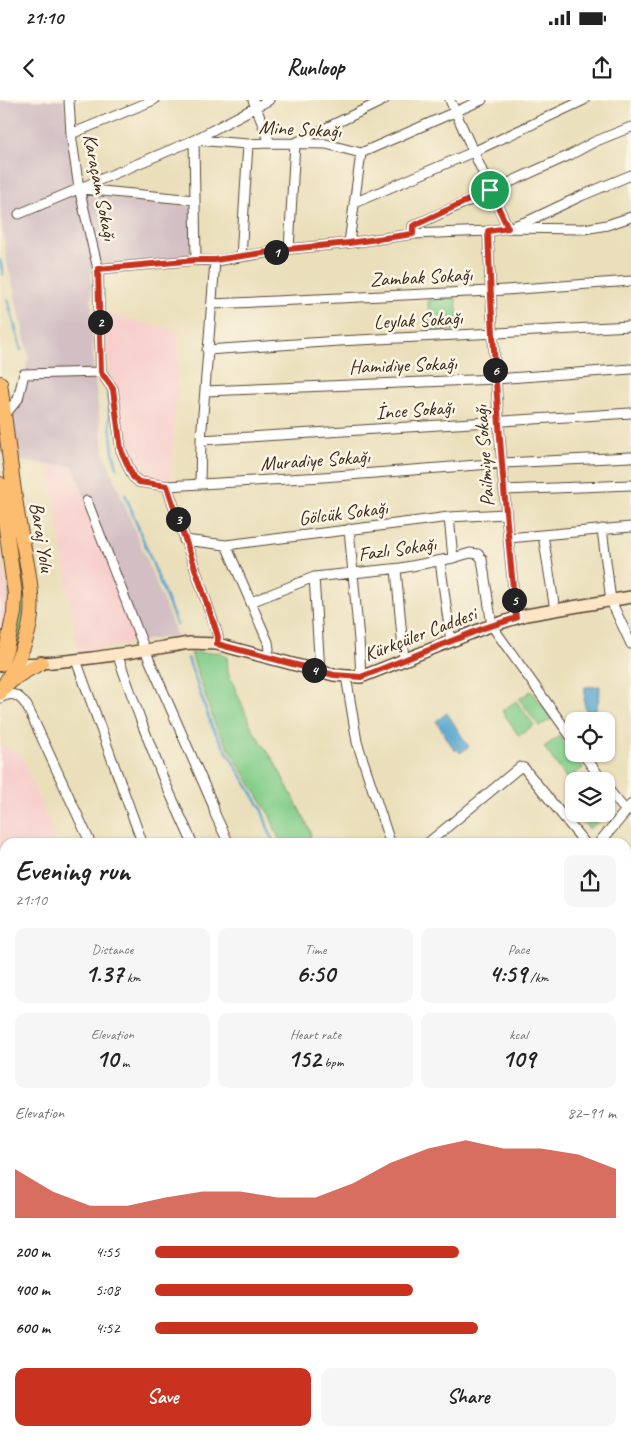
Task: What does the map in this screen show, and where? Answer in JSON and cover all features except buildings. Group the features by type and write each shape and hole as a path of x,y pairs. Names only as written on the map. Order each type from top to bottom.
{"main road":[{"name":"Baraj Yolu","path":"0,383 4,416 3,487 16,594 6,650 0,664"},
{"name":"Baraj Yolu","path":"0,692 20,654 31,616 31,595 3,487"},
{"name":"Kürkçüler Caddesi","path":"15,664 41,664 76,660 190,643 217,644 334,675 361,677 492,626 526,615 631,597"},
{"path":"0,671 15,664"},
{"path":"0,692 24,671 41,664"}],"street":[{"name":"Karaçam Sokağı","path":"69,100 71,134 79,188 98,269 101,372 113,389 121,450 133,477 139,482 167,486"},
{"path":"71,134 154,100"},
{"path":"19,214 194,140 254,103 269,100"},
{"path":"289,249 295,143 384,100"},
{"path":"450,100 508,228"},
{"name":"Mine Sokağı","path":"194,140 248,144 270,142 326,144 361,153 482,100"},
{"path":"354,203 473,152 584,100"},
{"path":"254,103 270,142"},
{"path":"413,234 413,226 570,155 594,142 631,127"},
{"path":"194,140 196,260"},
{"path":"241,257 248,144"},
{"path":"349,243 361,153"},
{"path":"508,228 631,175"},
{"path":"79,188 195,200"},
{"path":"98,269 215,260 413,234 488,231 508,228 584,228 607,225 631,217"},
{"name":"Pailmiye Sokağı","path":"488,231 499,422 516,618"},
{"path":"200,484 201,440 215,260"},
{"name":"Zambak Sokağı","path":"212,304 490,291 631,281"},
{"name":"Leylak Sokağı","path":"208,350 338,341 631,326"},
{"name":"Hamidiye Sokağı","path":"205,391 496,379 631,369"},
{"path":"4,416 18,399 24,374 101,372"},
{"name":"İnce Sokağı","path":"201,440 631,413"},
{"name":"Muradiye Sokağı","path":"167,486 323,478 502,463 631,457"},
{"path":"504,490 631,484"},
{"path":"167,486 216,630 217,644"},
{"path":"87,501 145,650 226,838"},
{"name":"Gölcük Sokağı","path":"184,540 226,545 449,517 506,514"},
{"path":"449,517 453,558"},
{"path":"508,538 631,527"},
{"path":"349,529 360,640 361,677"},
{"path":"602,529 610,601 631,644"},
{"path":"543,535 555,610"},
{"path":"226,545 268,642 267,657"},
{"name":"Fazlı Sokağı","path":"251,602 314,577 396,569 440,561 474,552 482,560 492,626"},
{"path":"440,561 451,642"},
{"path":"396,569 404,660"},
{"path":"314,577 320,671"},
{"path":"492,626 565,728"},
{"path":"117,654 162,778 190,838"},
{"path":"76,660 141,838"},
{"path":"346,676 358,742 389,838"},
{"path":"0,698 14,695 21,698 27,706 88,838"},
{"path":"434,838 520,767 524,768 581,838"},
{"path":"603,838 629,808 615,798"}],"shaded area":[{"path":"0,100 64,100 76,194 194,207 190,258 91,268 93,366 104,453 177,636 141,641 73,466 14,460 12,417 29,356 7,261 0,209"},
{"path":"105,313 179,331 171,479 156,482 140,475 124,439 118,386 108,373"},
{"path":"49,465 73,466 141,641 78,654"},
{"path":"0,541 2,561 10,597 6,631 0,643"},
{"path":"0,744 21,756 55,838 0,838"}],"green space":[{"path":"456,298 459,330 430,332 428,300"},
{"path":"10,497 24,594 24,622 13,660 9,658"},
{"path":"220,652 227,657 228,672 253,730 274,761 310,830 311,838 278,838 270,816 215,725 191,653"},
{"path":"531,691 552,719 539,726 519,699"},
{"path":"516,701 534,725 519,736 502,711"},
{"path":"559,736 565,744 565,762 578,762 583,768 577,772 565,772 565,776 544,747"},
{"path":"583,822 598,822 589,829"}],"water":[{"path":"600,686 595,712 586,712 584,702 585,687"},
{"path":"447,713 469,747 460,753 458,749 455,751 436,721"}],"waterway":[{"path":"0,260 3,274"},
{"path":"8,300 21,350"},
{"path":"107,393 113,452 117,467"},
{"path":"125,494 177,625"},
{"path":"188,658 212,727 261,808 272,838"}],"route":[{"path":"490,190 508,228 488,231 490,291 506,520 516,618 484,628 361,677 334,675 217,644 216,630 167,486 139,482 133,477 121,450 113,389 101,372 98,269 215,260 413,234 413,226 490,190"}]}
